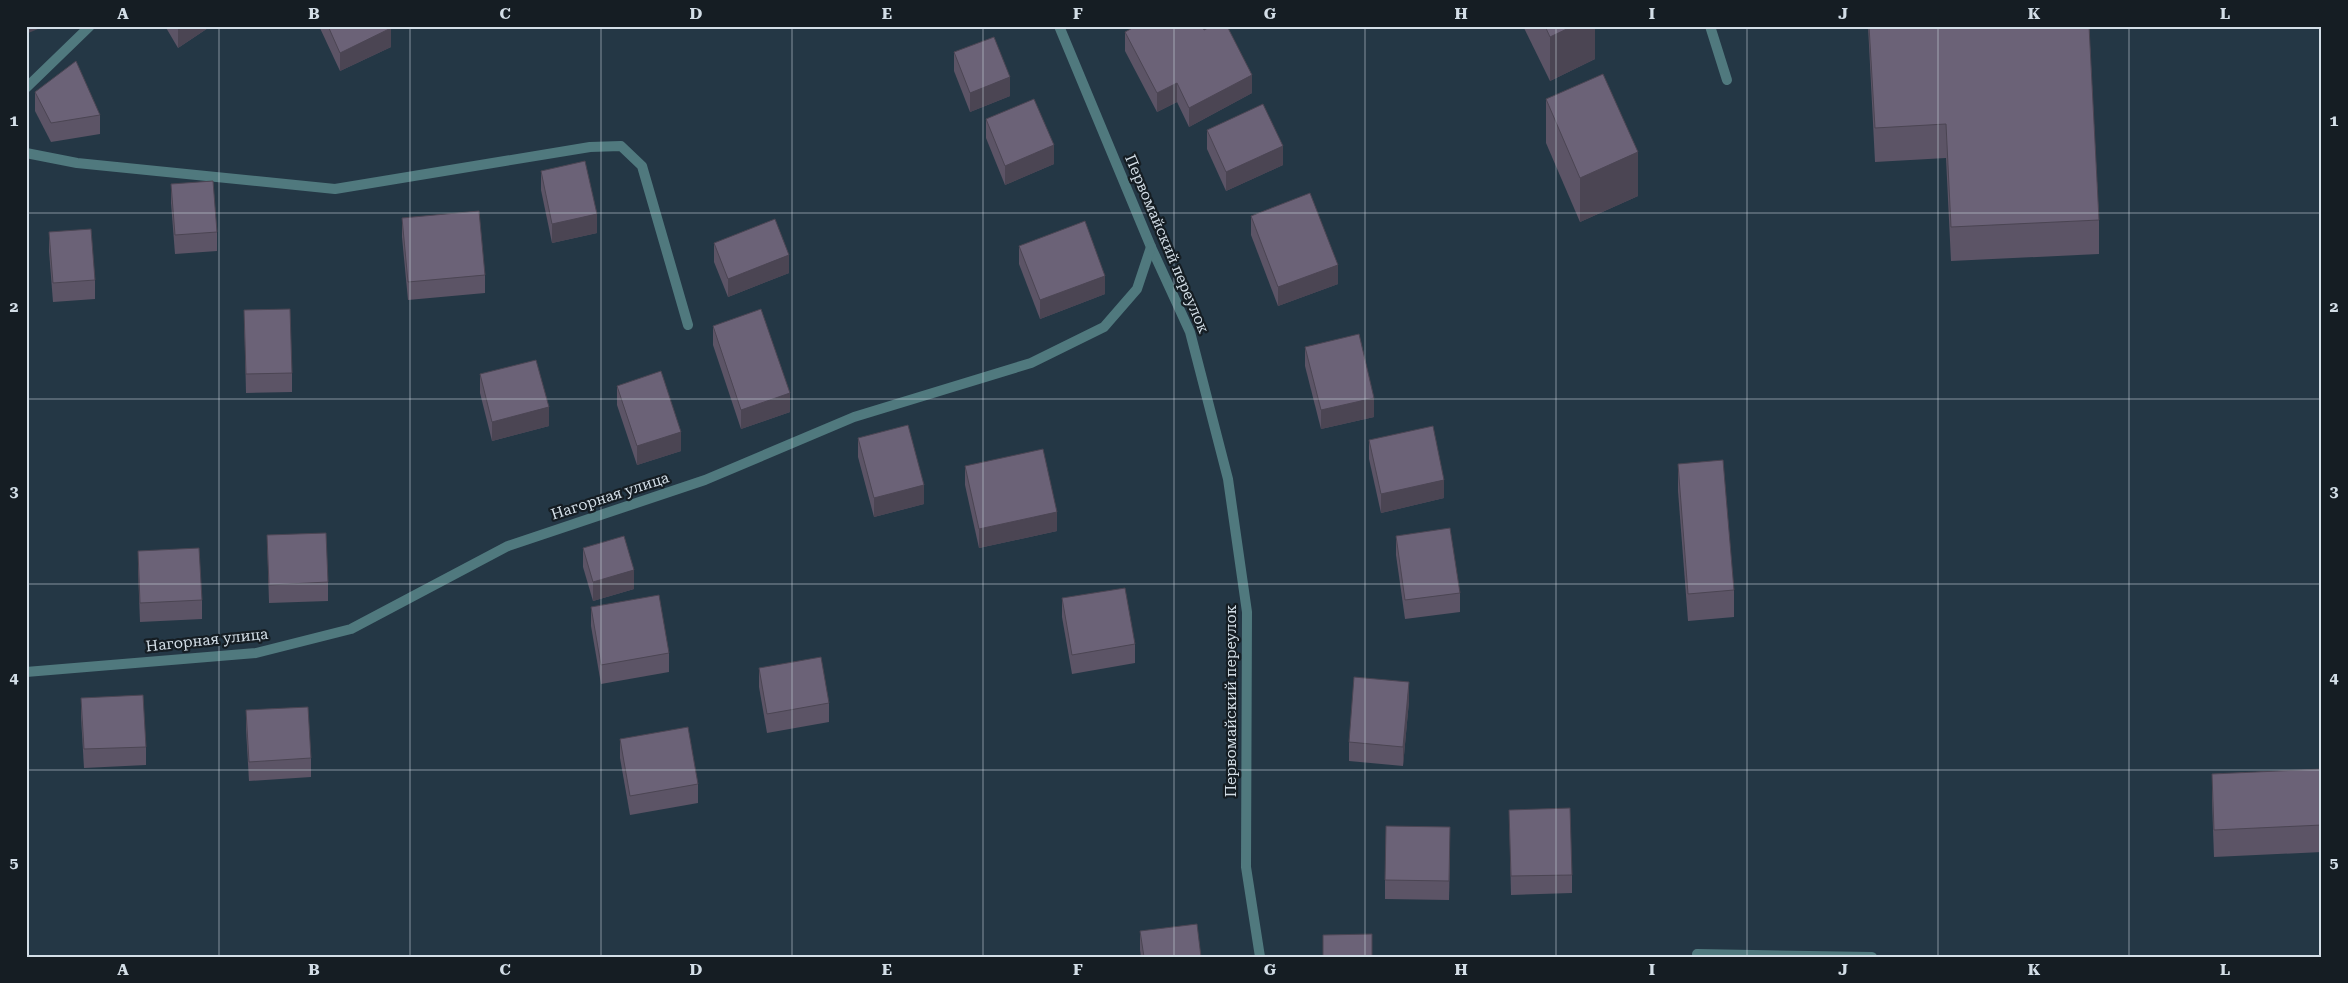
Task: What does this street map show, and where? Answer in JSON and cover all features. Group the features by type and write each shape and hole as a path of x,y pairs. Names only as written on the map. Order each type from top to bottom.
{"street":[{"path":"26,88 90,26"},
{"name":"Первомайский переулок","path":"1059,26 1151,247 1190,332 1228,479 1247,612 1246,868 1260,957"},
{"path":"1710,26 1727,80"},
{"path":"26,153 77,163 336,189 590,147 621,146 642,166 688,325"},
{"name":"Нагорная улица","path":"26,672 256,653 351,628 508,546 705,480 854,417 1039,359 1104,327 1137,289 1151,247"},
{"path":"1697,954 1872,957"}],"building":[{"path":"328,26 390,26 391,28 340,53"},
{"path":"1136,26 1202,26 1204,30 1212,26 1227,26 1252,75 1189,108 1177,83 1157,93 1125,32"},
{"path":"1545,26 1573,26 1550,37"},
{"path":"1869,26 2089,26 2099,220 1951,227 1946,124 1875,128"},
{"path":"994,37 1010,77 970,93 954,52"},
{"path":"76,61 100,115 51,123 35,92"},
{"path":"1603,74 1638,152 1580,178 1546,99"},
{"path":"1034,99 1054,145 1005,166 986,119"},
{"path":"1263,104 1283,146 1226,172 1207,130"},
{"path":"585,161 597,214 552,224 541,171"},
{"path":"213,181 217,232 175,235 171,184"},
{"path":"1310,193 1338,265 1278,287 1251,216"},
{"path":"479,211 485,275 408,282 402,218"},
{"path":"775,219 789,255 728,279 714,243"},
{"path":"1085,221 1105,276 1040,300 1019,246"},
{"path":"91,229 95,280 53,283 49,232"},
{"path":"290,309 292,373 246,374 244,310"},
{"path":"761,309 790,393 741,410 713,326"},
{"path":"1359,334 1374,398 1321,410 1305,347"},
{"path":"536,360 549,407 492,422 480,374"},
{"path":"661,371 681,432 637,446 617,386"},
{"path":"908,425 924,485 874,498 858,438"},
{"path":"1433,426 1444,480 1381,494 1369,440"},
{"path":"1043,449 1057,512 979,529 965,466"},
{"path":"1723,460 1734,590 1688,594 1678,464"},
{"path":"1450,528 1460,593 1405,600 1396,536"},
{"path":"326,533 328,582 269,585 267,535"},
{"path":"624,536 634,570 593,582 583,548"},
{"path":"199,548 202,600 140,603 138,551"},
{"path":"1125,588 1135,644 1072,655 1062,598"},
{"path":"659,595 669,653 601,665 591,607"},
{"path":"821,657 829,703 767,714 759,668"},
{"path":"1354,677 1409,682 1403,747 1349,742"},
{"path":"143,695 146,747 84,749 81,698"},
{"path":"308,707 311,758 249,762 246,710"},
{"path":"688,727 698,784 630,796 620,739"},
{"path":"2322,769 2322,825 2214,830 2212,774"},
{"path":"1570,808 1572,875 1511,876 1509,810"},
{"path":"1386,826 1450,827 1449,881 1385,880"},
{"path":"1197,924 1201,957 1144,957 1140,931"},
{"path":"1372,934 1372,957 1323,957 1323,935"}]}
